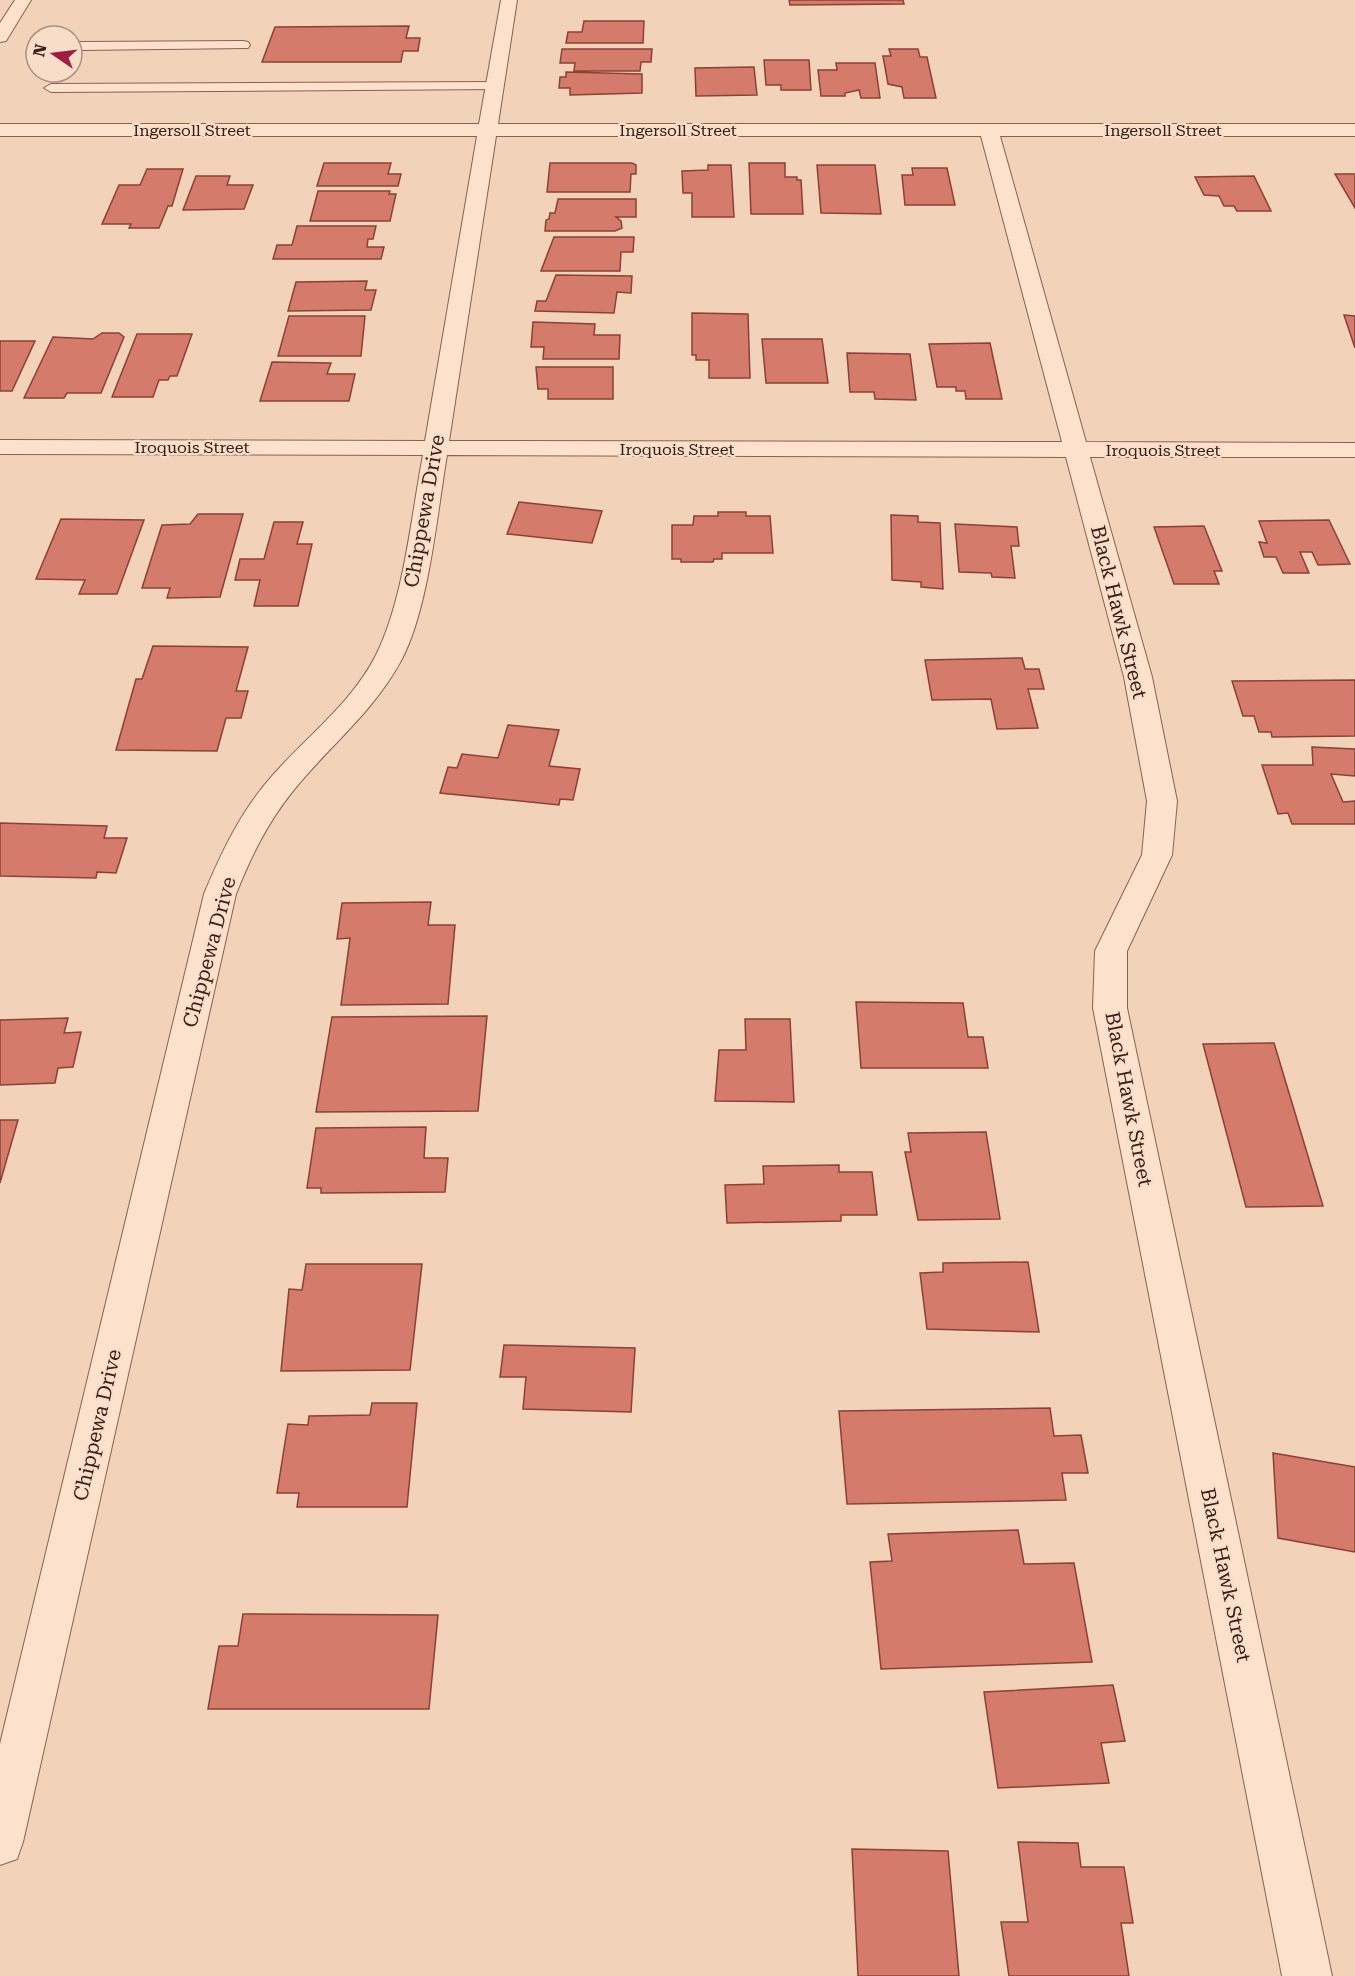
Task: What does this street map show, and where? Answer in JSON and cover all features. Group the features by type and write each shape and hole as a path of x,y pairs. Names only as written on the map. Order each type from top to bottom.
{"street":[{"path":"0,37 23,0"},
{"name":"Chippewa Drive","path":"0,1842 220,894 243,839 282,784 354,709 389,657 407,609 436,448 509,0"},
{"name":"Ingersoll Street","path":"0,130 1355,130"},
{"name":"Black Hawk Street","path":"989,130 1078,449 1138,677 1162,801 1157,855 1111,951 1110,1008 1307,1976"},
{"name":"Iroquois Street","path":"0,447 1355,450"}],"lane":[{"path":"84,46 205,51 243,45"},
{"path":"51,88 191,82 495,86"}],"building":[{"path":"789,0 903,0 904,4 790,5"},
{"path":"584,21 644,21 643,43 566,43 568,32 582,32"},
{"path":"409,26 406,38 420,38 418,51 403,51 401,62 262,62 275,27"},
{"path":"562,49 652,49 651,62 641,62 640,71 574,71 575,63 560,63"},
{"path":"889,49 918,49 920,57 927,57 936,98 904,98 902,87 888,84 883,56 891,56"},
{"path":"764,60 809,60 811,90 781,90 781,85 766,85"},
{"path":"836,63 875,63 880,98 861,98 859,90 845,93 845,96 821,96 818,70 837,70"},
{"path":"754,67 757,95 696,96 695,68"},
{"path":"566,72 642,74 642,93 570,95 570,88 559,88 560,77 566,77"},
{"path":"324,163 391,163 388,174 401,174 398,186 317,186"},
{"path":"550,163 632,163 636,165 636,174 631,174 630,192 547,192"},
{"path":"749,163 785,163 785,177 797,177 797,180 801,180 803,214 751,214"},
{"path":"708,165 731,165 734,217 692,217 692,193 683,193 682,171 708,170"},
{"path":"817,165 875,165 881,214 821,213"},
{"path":"912,168 947,168 955,205 905,205 902,175 913,175"},
{"path":"147,169 183,169 172,206 168,206 159,228 129,228 131,224 102,224 119,185 140,185"},
{"path":"1335,174 1355,174 1355,208"},
{"path":"196,176 230,176 227,185 253,185 244,209 183,210"},
{"path":"1254,176 1271,211 1237,211 1234,206 1224,206 1219,196 1204,195 1195,177"},
{"path":"318,191 390,191 389,194 396,194 390,221 310,221"},
{"path":"558,199 636,199 636,217 616,217 621,221 622,228 615,231 545,231 546,220 549,219 550,213 555,213"},
{"path":"297,226 376,226 373,239 368,239 367,247 384,247 381,259 273,259 277,245 292,245"},
{"path":"554,237 634,237 633,252 621,252 620,271 541,271"},
{"path":"556,275 632,276 631,293 617,292 614,313 535,311 537,301 546,301"},
{"path":"367,281 365,290 376,290 371,310 288,311 296,282"},
{"path":"692,313 748,314 750,378 709,378 709,360 696,360 696,355 692,355"},
{"path":"1344,315 1355,316 1355,348"},
{"path":"289,316 365,316 361,356 278,356"},
{"path":"533,322 595,324 594,335 620,335 619,359 543,359 544,347 531,347"},
{"path":"102,333 119,333 124,337 101,393 67,393 64,398 24,398 53,337 93,339"},
{"path":"137,334 192,334 177,376 170,376 168,380 159,380 153,397 112,397"},
{"path":"762,339 822,339 828,383 766,383"},
{"path":"0,341 35,341 12,391 0,391"},
{"path":"990,343 1002,399 966,399 965,391 956,391 956,387 937,387 929,344"},
{"path":"847,353 910,354 916,400 875,399 874,392 850,392"},
{"path":"272,362 331,363 327,374 355,374 349,401 260,401"},
{"path":"536,367 613,367 613,399 548,399 548,389 538,389"},
{"path":"519,502 602,511 592,543 507,534"},
{"path":"718,512 746,512 746,516 770,516 773,553 722,553 722,559 714,559 713,562 681,562 681,559 672,559 672,525 693,525 694,516 718,516"},
{"path":"198,514 243,514 220,597 167,598 170,588 142,588 162,525 190,524"},
{"path":"891,515 918,516 918,522 940,523 943,589 921,587 921,582 892,580"},
{"path":"61,519 144,520 117,594 79,594 85,580 36,579"},
{"path":"1329,520 1350,564 1318,565 1312,552 1300,552 1309,573 1283,573 1276,557 1264,557 1259,542 1267,543 1259,521"},
{"path":"274,522 303,522 297,544 312,544 298,606 254,606 260,580 235,580 240,559 264,559"},
{"path":"955,524 1017,527 1019,546 1011,546 1015,578 992,577 991,573 959,572"},
{"path":"1204,526 1222,571 1214,571 1219,584 1174,584 1154,527"},
{"path":"153,646 248,647 236,691 248,691 241,718 226,718 217,751 116,750 136,679 142,679"},
{"path":"1022,658 1025,669 1039,669 1044,689 1028,689 1038,728 997,729 991,699 932,700 925,660"},
{"path":"1355,680 1355,736 1272,737 1271,732 1259,732 1254,716 1243,716 1232,681"},
{"path":"508,725 559,730 549,766 580,769 573,800 560,799 559,805 440,793 448,767 457,768 462,754 498,758"},
{"path":"1312,747 1355,749 1355,776 1331,774 1343,802 1355,801 1355,824 1292,824 1288,813 1278,814 1262,765 1313,765"},
{"path":"0,823 107,826 104,838 127,838 116,873 97,872 96,878 0,876"},
{"path":"431,902 428,925 455,925 448,1004 341,1005 350,938 337,939 342,903"},
{"path":"856,1002 963,1003 968,1037 983,1037 988,1068 861,1068"},
{"path":"487,1016 478,1111 316,1112 332,1017"},
{"path":"68,1018 64,1033 81,1032 73,1067 58,1068 55,1083 0,1085 0,1020"},
{"path":"745,1019 790,1019 794,1102 715,1101 719,1050 746,1050"},
{"path":"1274,1043 1323,1206 1246,1207 1203,1044"},
{"path":"0,1120 18,1120 0,1183"},
{"path":"426,1127 424,1158 448,1158 445,1192 321,1193 321,1188 307,1188 316,1128"},
{"path":"986,1132 1000,1219 918,1220 905,1152 911,1152 908,1133"},
{"path":"839,1165 839,1172 872,1172 877,1215 841,1215 841,1221 727,1223 725,1185 764,1184 763,1166"},
{"path":"1028,1262 1039,1332 927,1329 920,1273 943,1272 943,1263"},
{"path":"306,1264 422,1264 410,1370 281,1371 289,1289 302,1290"},
{"path":"504,1345 635,1348 631,1412 523,1409 526,1377 500,1377"},
{"path":"372,1403 417,1403 407,1507 297,1507 299,1493 277,1493 288,1424 308,1425 309,1416 370,1415"},
{"path":"1050,1408 1054,1436 1081,1435 1088,1473 1062,1473 1066,1500 847,1504 839,1411"},
{"path":"1273,1453 1355,1467 1355,1552 1278,1538"},
{"path":"1018,1530 1024,1564 1074,1563 1092,1662 881,1669 870,1562 892,1561 888,1534"},
{"path":"243,1614 438,1615 429,1709 208,1709 219,1646 238,1646"},
{"path":"1113,1685 1125,1741 1101,1743 1109,1783 998,1788 984,1692"},
{"path":"1018,1842 1078,1843 1081,1867 1124,1867 1133,1923 1121,1923 1129,1976 1009,1976 1001,1922 1028,1922"},
{"path":"852,1849 948,1851 959,1976 858,1976"}]}
